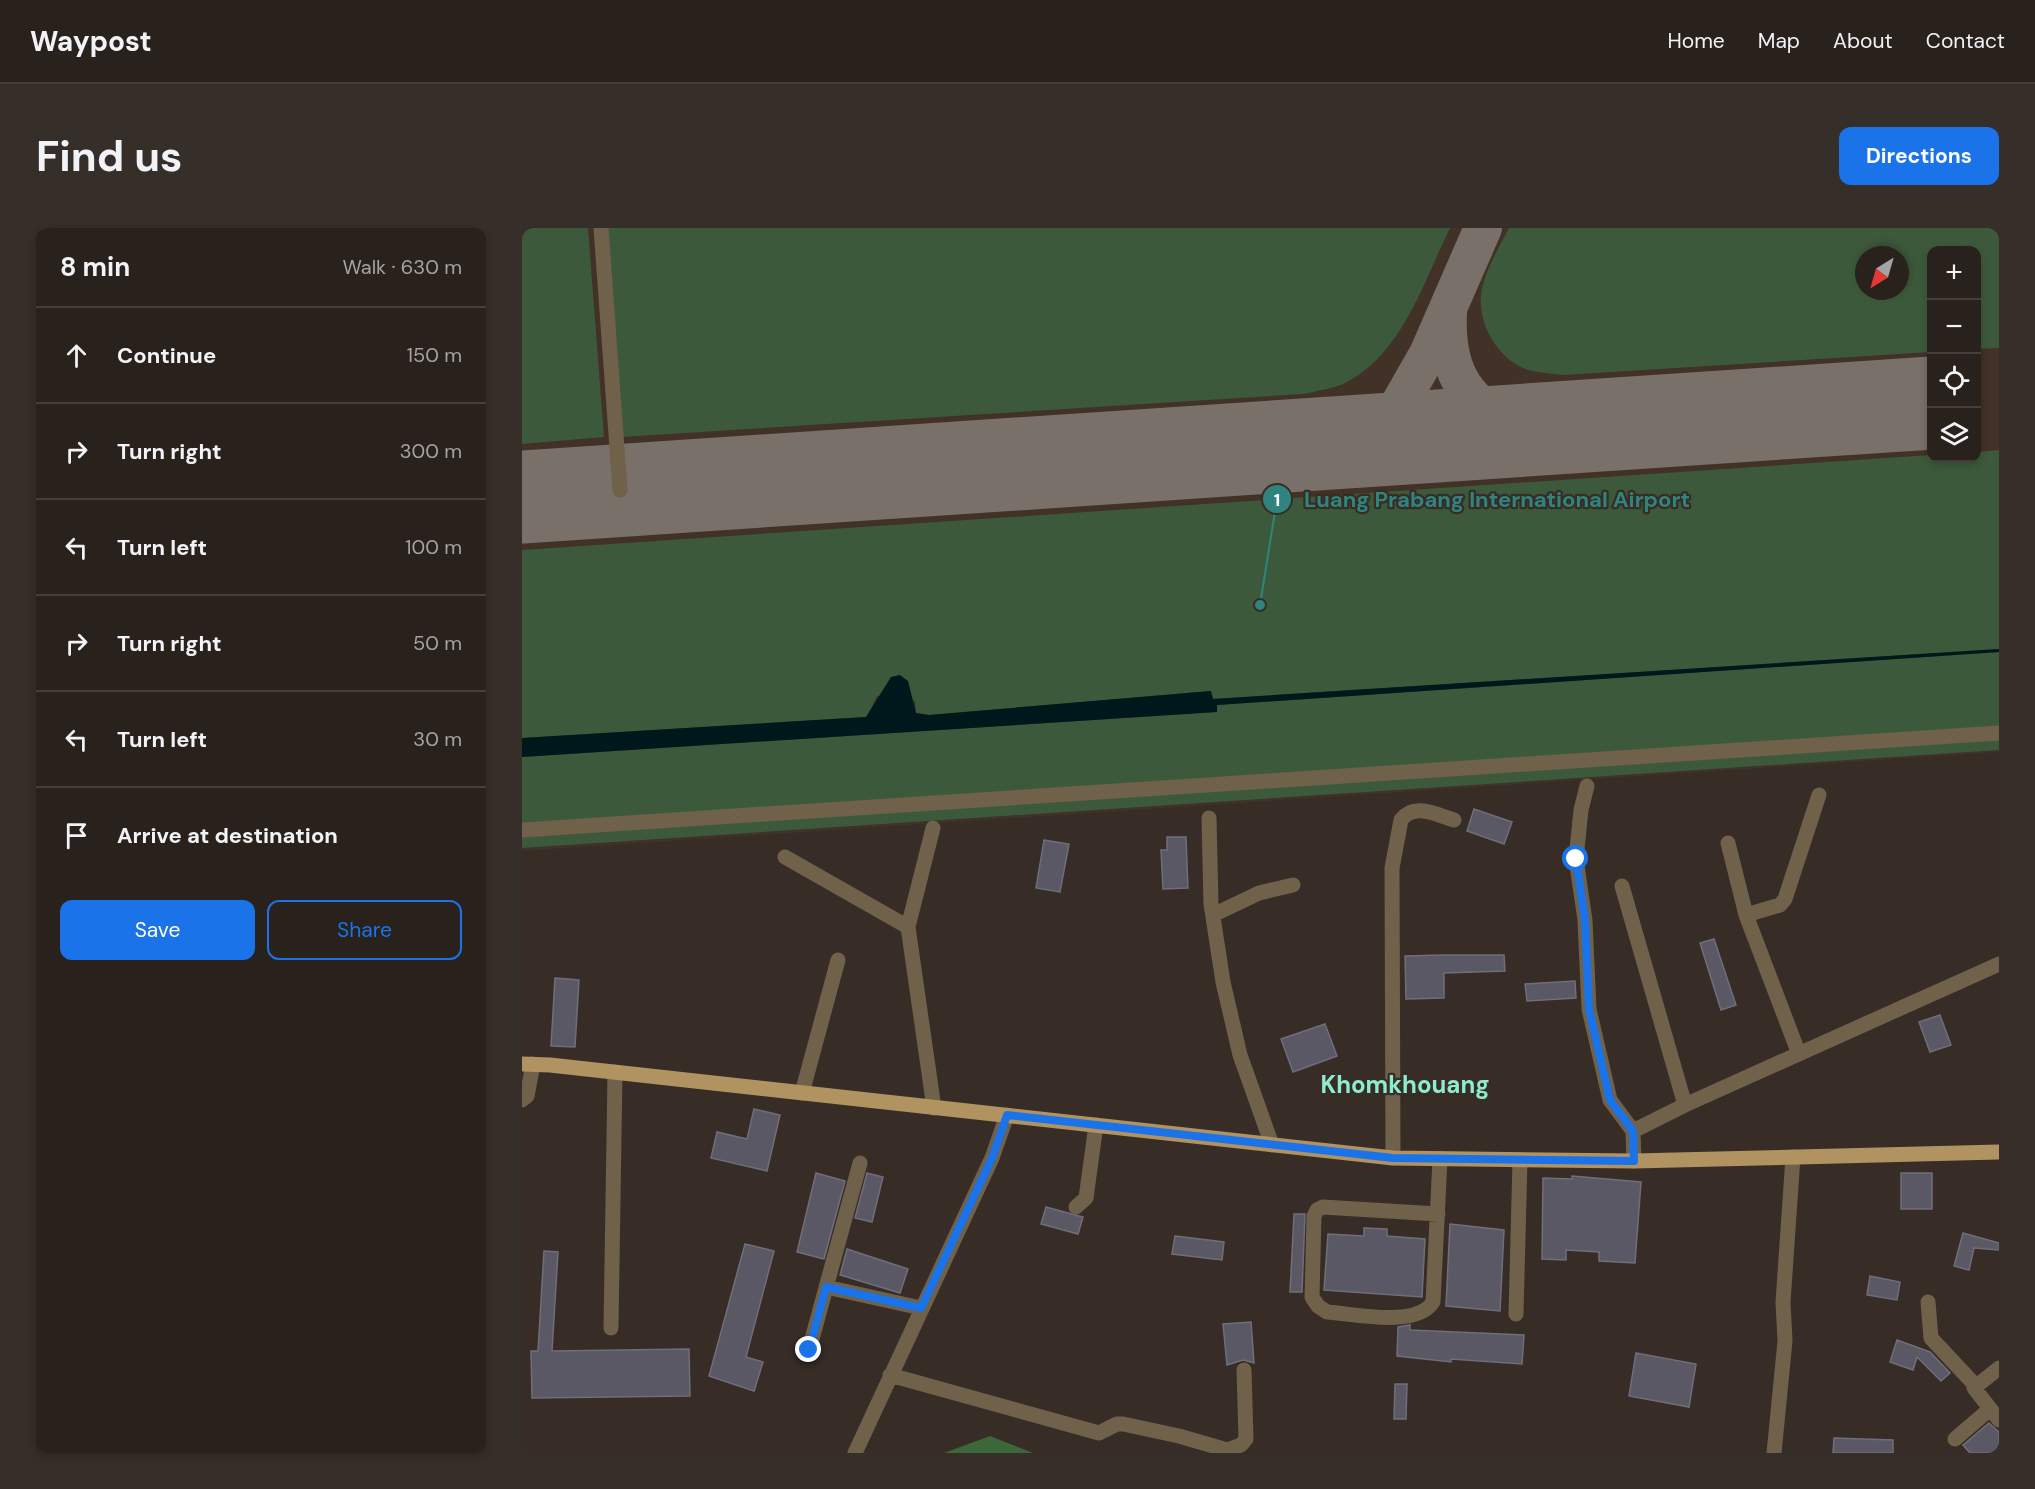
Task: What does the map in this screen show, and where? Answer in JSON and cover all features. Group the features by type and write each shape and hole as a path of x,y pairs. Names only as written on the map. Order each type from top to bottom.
{"main road":[{"path":"528,1064 1393,1158 1634,1161 1999,1152"}],"street":[{"path":"601,228 620,490"},
{"path":"522,830 1999,733"},
{"path":"1587,786 1576,859 1585,920 1589,1009 1610,1100 1633,1131 1634,1161"},
{"path":"1746,915 1780,905 1785,899 1819,795"},
{"path":"1393,1158 1392,868 1401,820 1405,815 1422,810 1454,820"},
{"path":"1209,818 1213,915 1223,982 1240,1055 1272,1145"},
{"path":"933,828 908,927 934,1108"},
{"path":"1728,843 1746,915 1799,1054"},
{"path":"785,856 908,927"},
{"path":"1213,915 1259,892 1293,885"},
{"path":"1622,886 1685,1105"},
{"path":"802,1093 838,960"},
{"path":"1633,1131 1685,1105 1999,964"},
{"path":"522,1100 527,1096 528,1064"},
{"path":"611,1328 615,1072"},
{"path":"855,1453 992,1158 1007,1115"},
{"path":"1076,1207 1086,1198 1096,1125"},
{"path":"1774,1453 1785,1341 1783,1302 1793,1158"},
{"path":"1438,1214 1323,1207 1317,1210 1314,1216 1312,1297 1318,1306 1327,1312 1408,1317 1422,1314 1433,1302 1438,1214 1440,1159"},
{"path":"1516,1314 1520,1160"},
{"path":"809,1350 860,1163"},
{"path":"826,1287 921,1308"},
{"path":"1928,1302 1931,1338 1975,1385 1975,1391 1994,1415 1955,1439"},
{"path":"1975,1385 1999,1368"},
{"path":"890,1375 1099,1433 1117,1424 1123,1424 1179,1436 1227,1450 1241,1445 1246,1439 1244,1370"}],"shaded area":[{"path":"522,228 1999,228 1999,752 522,851"}],"green space":[{"path":"522,228 588,228 604,437 522,444"},
{"path":"605,228 1450,228 1420,294 1381,356 1363,372 1329,389 1303,394 621,437"},
{"path":"1509,228 1999,228 1999,348 1981,349 1981,246 1927,246 1927,352 1563,375 1532,371 1505,356 1497,348 1486,328 1481,306 1482,287 1496,252"},
{"path":"1999,450 1999,649 1213,699 1210,691 929,715 916,713 915,701 877,696 867,717 522,738 522,550 1927,455 1927,462 1981,462 1981,452"},
{"path":"1999,652 1999,750 522,848 522,757 1216,712 1217,705"},
{"path":"990,1436 1033,1453 944,1453"}],"water":[{"path":"1999,649 1999,652 1217,705 1217,712 522,757 522,738 866,717 891,677 900,675 908,681 916,713 929,715 1211,691 1213,699"}],"building":[{"path":"1474,809 1512,822 1504,844 1467,831"},
{"path":"1167,837 1186,837 1188,888 1163,889 1161,850 1167,850"},
{"path":"1044,840 1069,844 1060,892 1036,888"},
{"path":"1714,939 1736,1005 1721,1010 1700,943"},
{"path":"1504,955 1505,971 1444,973 1444,998 1406,999 1405,956"},
{"path":"555,978 579,980 575,1047 551,1046"},
{"path":"1575,981 1576,998 1527,1001 1525,984"},
{"path":"1940,1015 1951,1045 1930,1052 1919,1022"},
{"path":"1325,1024 1337,1056 1293,1072 1281,1039"},
{"path":"754,1109 780,1115 767,1171 711,1158 717,1132 747,1139"},
{"path":"816,1173 845,1181 824,1259 797,1252"},
{"path":"867,1173 883,1177 872,1222 855,1218"},
{"path":"1901,1173 1932,1173 1932,1209 1901,1209"},
{"path":"1572,1176 1641,1182 1635,1263 1599,1261 1599,1252 1566,1250 1566,1260 1542,1259 1543,1178 1572,1179"},
{"path":"1046,1207 1083,1217 1078,1234 1041,1224"},
{"path":"1294,1214 1305,1214 1302,1292 1290,1292"},
{"path":"1450,1224 1504,1230 1500,1311 1446,1306"},
{"path":"1364,1228 1387,1229 1387,1236 1425,1239 1422,1297 1324,1290 1328,1234 1364,1236"},
{"path":"1963,1233 1999,1243 1999,1250 1974,1248 1969,1270 1954,1266"},
{"path":"1175,1236 1224,1242 1222,1260 1172,1254"},
{"path":"745,1244 774,1251 746,1357 763,1362 754,1391 709,1376"},
{"path":"847,1249 908,1269 900,1293 840,1275"},
{"path":"544,1251 558,1252 552,1351 689,1349 690,1396 532,1398 531,1351 538,1351"},
{"path":"1870,1276 1900,1282 1897,1300 1867,1295"},
{"path":"1251,1322 1254,1363 1243,1360 1227,1365 1223,1324"},
{"path":"1410,1325 1410,1330 1524,1335 1522,1364 1451,1359 1451,1362 1397,1356 1398,1327"},
{"path":"1897,1340 1930,1352 1950,1373 1941,1381 1917,1357 1913,1370 1890,1362"},
{"path":"1636,1353 1696,1364 1689,1407 1629,1396"},
{"path":"1395,1384 1407,1384 1406,1419 1394,1419"},
{"path":"1989,1423 1999,1432 1999,1453 1970,1453 1963,1445"},
{"path":"1834,1438 1893,1440 1893,1453 1833,1453"}],"taxiway":[{"path":"1379,440 1428,354 1483,228"},
{"path":"1448,313 1451,354 1463,385 1487,410 1522,430"}],"runway":[{"path":"522,497 1927,403"}],"place":[{"name":"Luang Prabang International Airport","path":"1260,605"}],"district":[{"name":"Khomkhouang","path":"1405,1084"}],"route":[{"path":"809,1350 826,1287 921,1308 992,1158 1007,1115 1393,1158 1634,1161 1633,1131 1610,1100 1589,1009 1585,920 1576,859"}]}
